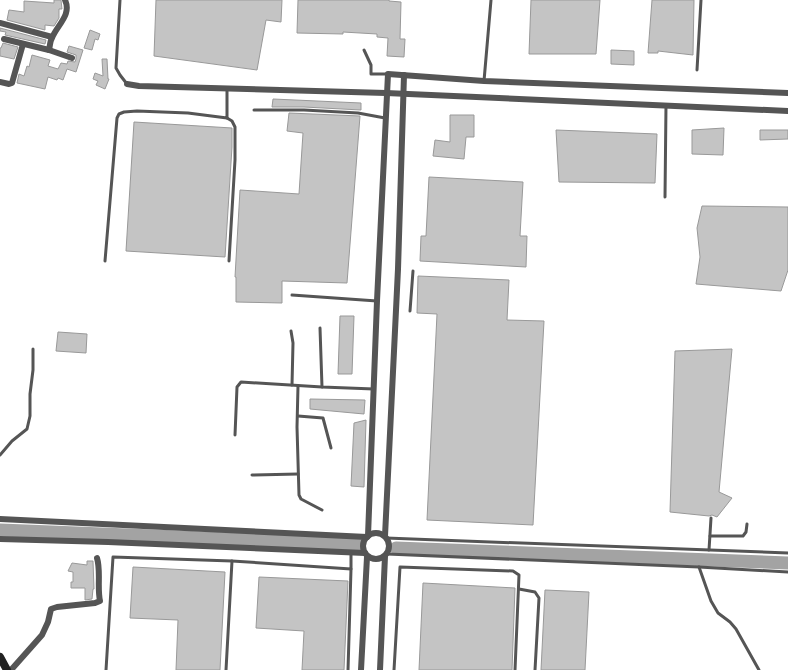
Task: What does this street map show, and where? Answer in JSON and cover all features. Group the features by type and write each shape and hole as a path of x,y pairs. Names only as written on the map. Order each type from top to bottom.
{"street":[{"path":"49,50 52,37 65,17 65,0"},
{"path":"0,22 52,37"},
{"path":"4,39 49,50 72,58"},
{"path":"0,82 9,84 12,83 23,44"},
{"path":"361,670 366,555 363,543 367,536 388,74 484,80 788,93"},
{"path":"380,670 386,555 389,547 386,537 398,269 404,75"},
{"path":"127,84 139,86 386,93 788,111"},
{"path":"0,518 367,536 378,533 386,537"},
{"path":"0,539 108,542 350,553 366,555 371,559 378,560 386,555"},
{"path":"11,670 42,635 48,622 51,609 57,607 95,604 100,601 97,558"},
{"path":"0,657 7,670"}],"lane":[{"path":"120,0 116,68 127,84"},
{"path":"484,80 491,0"},
{"path":"697,70 700,0"},
{"path":"364,50 371,65 371,74 388,74"},
{"path":"226,88 227,118"},
{"path":"665,197 666,105"},
{"path":"254,110 304,110 358,113 385,118"},
{"path":"105,261 117,118 119,114 124,112 137,111 188,112 227,118 232,121 235,127 235,160 229,261"},
{"path":"410,311 413,271"},
{"path":"292,295 377,301"},
{"path":"320,328 322,387"},
{"path":"291,332 293,343 292,385"},
{"path":"0,455 12,441 27,429 30,416 33,349"},
{"path":"235,435 237,387 241,382 374,389"},
{"path":"298,386 297,427 299,495 301,499 322,510"},
{"path":"298,416 323,418 331,448"},
{"path":"252,475 298,474"},
{"path":"709,550 711,518"},
{"path":"710,536 740,536 745,534 747,524"},
{"path":"386,537 788,553"},
{"path":"348,670 351,569 350,553"},
{"path":"386,555 699,567 788,572"},
{"path":"106,670 113,557 232,561 351,569"},
{"path":"226,670 232,561"},
{"path":"394,670 400,567 513,572 519,575 515,670"},
{"path":"699,567 718,614 730,622 736,629 759,670"},
{"path":"519,589 535,592 539,598 536,670"}],"building":[{"path":"54,0 61,0 62,9 59,9 59,18 54,26 45,25 45,30 7,20 9,10 24,12 24,1 54,3"},
{"path":"156,0 282,0 281,22 266,20 257,70 154,56"},
{"path":"298,0 389,0 401,2 400,39 405,39 404,57 387,56 388,38 377,37 377,34 343,32 343,34 297,33"},
{"path":"531,0 600,0 596,54 529,54"},
{"path":"652,0 694,0 693,55 658,51 658,53 648,53"},
{"path":"0,28 46,40 45,44 5,35 6,32 0,31"},
{"path":"90,30 100,34 98,40 95,39 92,50 84,48"},
{"path":"3,43 18,47 14,59 0,56 0,48"},
{"path":"69,46 83,50 76,72 67,69 63,80 48,77 45,89 17,83 19,74 24,76 27,66 29,67 32,55 50,60 48,66 58,69 61,63 67,64 68,61 75,62 76,55 67,52"},
{"path":"611,50 634,51 634,65 611,64"},
{"path":"102,59 107,59 109,79 105,89 96,85 98,81 93,79 95,73 103,76"},
{"path":"273,99 361,103 361,110 272,107"},
{"path":"289,113 360,116 347,283 282,281 282,303 236,302 235,277 240,190 299,194 303,133 287,131"},
{"path":"450,115 474,115 474,137 466,137 464,159 433,156 435,140 450,142"},
{"path":"134,122 232,128 225,257 126,251"},
{"path":"724,128 723,155 692,154 692,130"},
{"path":"556,130 657,134 655,183 559,182"},
{"path":"760,130 788,130 788,139 760,140"},
{"path":"429,177 523,182 520,236 527,236 526,267 420,261 421,236 426,236"},
{"path":"702,206 788,207 788,270 781,291 696,284 700,257 697,228"},
{"path":"418,276 509,280 507,320 544,321 533,525 427,520 437,314 417,313"},
{"path":"340,316 354,316 352,374 338,374"},
{"path":"58,332 87,334 86,353 56,351"},
{"path":"732,349 719,492 732,498 717,517 712,515 709,516 670,512 675,351"},
{"path":"310,399 365,400 364,414 310,409"},
{"path":"366,420 364,487 351,486 354,423"},
{"path":"87,561 93,561 94,589 92,599 85,600 85,588 71,588 71,582 73,582 73,572 68,571 72,563 87,565"},
{"path":"133,567 225,572 220,670 176,670 178,620 130,618"},
{"path":"259,577 348,581 344,670 302,670 304,631 256,628"},
{"path":"423,583 515,588 512,670 419,670"},
{"path":"545,590 589,592 585,670 541,670"}],"waterway":[{"path":"0,530 359,544"},
{"path":"396,548 788,563"}]}
